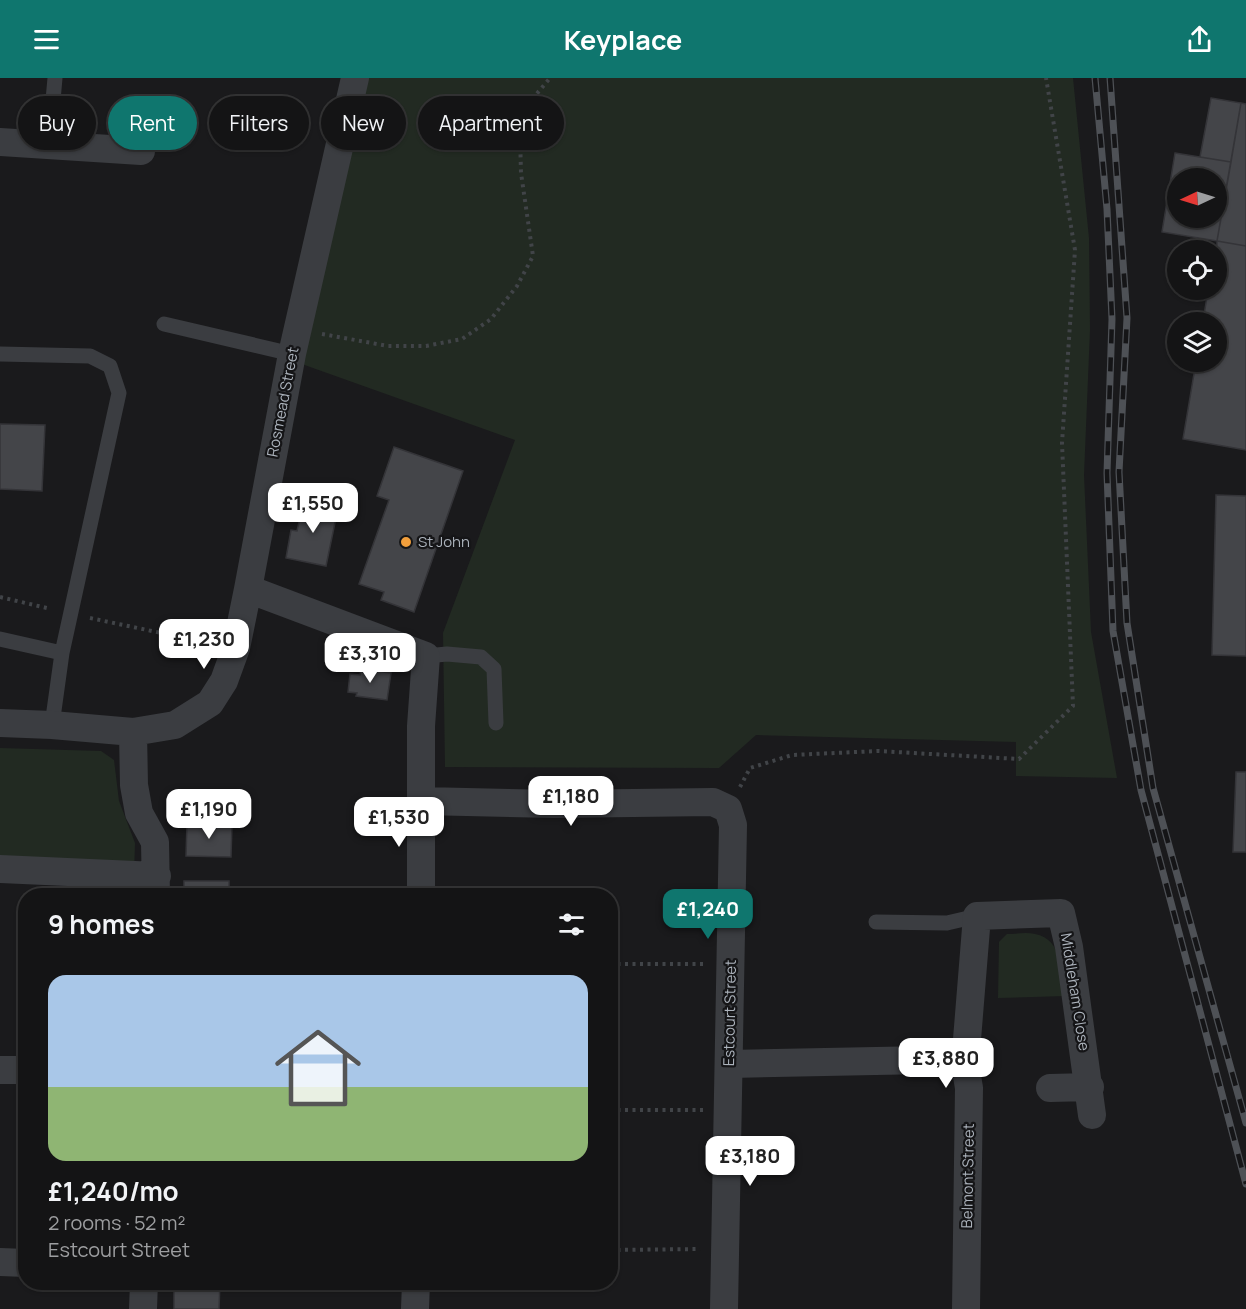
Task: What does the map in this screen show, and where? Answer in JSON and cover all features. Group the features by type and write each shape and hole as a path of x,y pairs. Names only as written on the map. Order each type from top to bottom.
{"street":[{"name":"Rosmead Street","path":"0,723 133,732 175,725 210,703 224,681 236,648 295,342 355,78"},
{"path":"0,142 18,143"},
{"path":"96,148 141,151"},
{"path":"248,589 426,656 421,726 422,888"},
{"path":"0,869 156,886 155,842 140,813 134,785 133,732"},
{"path":"423,801 554,804 712,802 728,809"},
{"name":"Estcourt Street","path":"724,1309 733,825 728,809"},
{"name":"Middleham Close","path":"977,916 1061,913 1069,947 1091,1101 1050,1088"},
{"path":"729,1064 926,1060 965,1064 977,916"},
{"name":"Belmont Street","path":"965,1064 969,1088 966,1309"},
{"path":"0,1070 18,1070"},
{"path":"0,1262 18,1263"},
{"path":"143,1309 144,1290"},
{"path":"415,1309 416,1290"}],"lane":[{"path":"54,96 56,78"},
{"path":"164,324 295,342"},
{"path":"0,354 90,356 110,366 119,393 62,652 52,725"},
{"path":"0,639 62,652"},
{"path":"426,656 447,654 481,657 494,669 496,723"},
{"path":"876,922 947,923 977,916"}],"path":[{"path":"295,342 426,346 462,339 491,319 517,286 533,256 521,172 520,135 534,97 550,78"},
{"path":"728,809 750,768 792,755 878,751 1019,759 1073,706 1062,443 1075,250 1046,78"},
{"path":"0,597 236,648"},
{"path":"618,964 731,964"},
{"path":"618,1110 728,1110"},
{"path":"618,1250 726,1248"}],"shaded area":[{"path":"365,78 1073,78 1089,238 1090,330 1084,475 1091,632 1117,778 1016,776 1016,742 756,735 719,768 445,767 443,633 515,440 299,363 348,150 406,150 406,96 361,96"},
{"path":"0,748 101,751 114,760 119,801 135,843 134,875 0,874"},
{"path":"1007,934 1035,934 1051,943 1060,959 1066,996 998,998 999,942"}],"building":[{"path":"1211,98 1241,103 1231,162 1200,157"},
{"path":"1241,103 1246,104 1246,246 1227,243 1227,240 1217,240 1219,228 1227,228 1227,184"},
{"path":"1175,153 1231,162 1227,185 1227,168 1173,168"},
{"path":"1167,202 1167,228 1219,228 1217,240 1162,232"},
{"path":"1227,243 1246,246 1246,450 1183,439 1194,372 1227,372 1227,312 1205,312 1206,300 1227,300"},
{"path":"0,424 45,425 42,491 0,489"},
{"name":"St John","path":"394,447 463,471 414,612 381,600 384,592 359,584 389,500 377,496"},
{"path":"1216,495 1246,496 1246,656 1212,655"},
{"path":"304,500 338,508 326,566 286,558 291,530 297,531"},
{"path":"361,669 391,673 387,700 356,696 357,693 348,692 350,674 360,675"},
{"path":"1236,772 1246,772 1246,852 1233,852"},
{"path":"188,790 234,791 232,824 187,823"},
{"path":"187,823 232,824 231,857 186,856"},
{"path":"184,881 229,881 229,888 184,888"},
{"path":"174,1290 220,1290 219,1309 174,1309"}],"railway":[{"path":"1095,78 1107,209 1112,319 1107,473 1113,631 1141,790 1246,1184"},
{"path":"1110,78 1127,318 1119,472 1127,623 1153,788 1246,1123"}],"place":[{"name":"St John","path":"406,542"}]}
